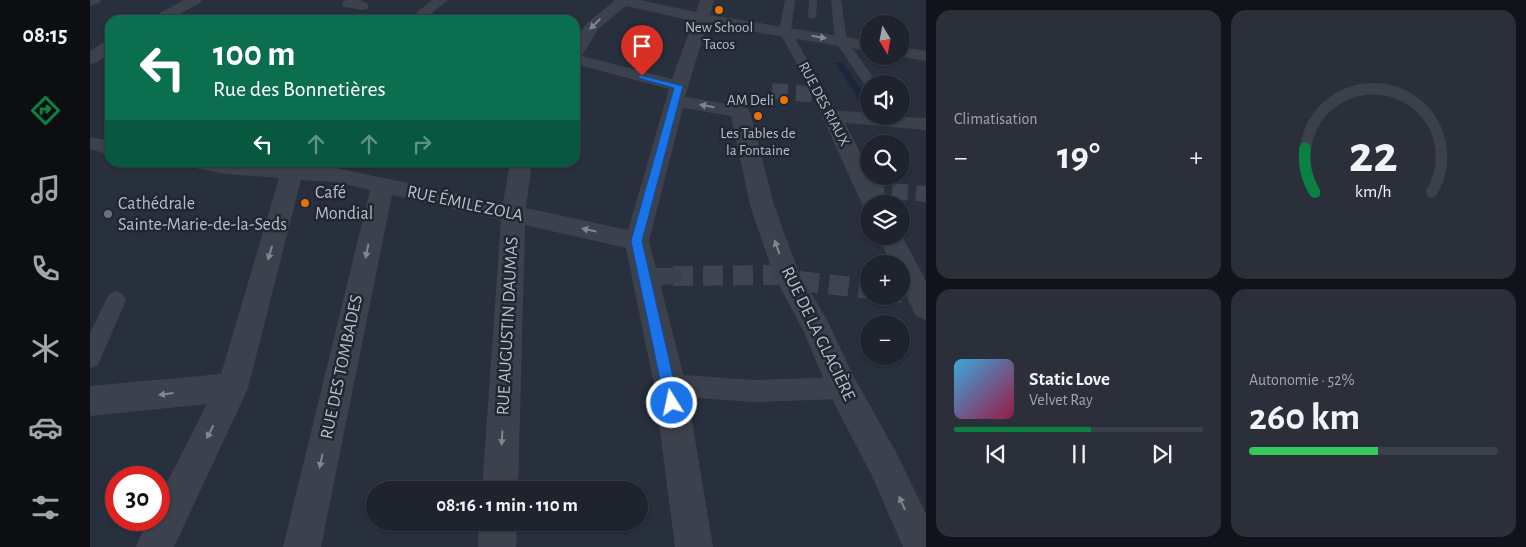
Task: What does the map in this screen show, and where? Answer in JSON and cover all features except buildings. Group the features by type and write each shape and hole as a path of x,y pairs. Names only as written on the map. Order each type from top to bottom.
{"street":[{"path":"90,2 94,0"},
{"path":"167,15 195,0"},
{"path":"427,15 422,13 441,0"},
{"path":"580,45 592,26 622,0 704,9 785,31 860,44"},
{"path":"785,31 790,0"},
{"path":"836,0 841,41 866,75"},
{"path":"353,15 359,3"},
{"path":"694,547 670,385 637,241 677,93 704,9"},
{"name":"RUE DES RIAUX","path":"785,31 832,116 870,195"},
{"path":"90,59 105,48"},
{"path":"910,53 926,56"},
{"path":"580,61 677,93"},
{"name":"RUE DE LA GLACIÈRE","path":"677,93 740,112 762,205 789,277 884,464 922,547"},
{"path":"832,116 860,117"},
{"path":"910,122 924,126"},
{"path":"90,143 105,147"},
{"name":"RUE ÉMILE ZOLA","path":"226,167 342,169 382,186 637,241"},
{"name":"RUE AUGUSTIN DAUMAS","path":"500,481 513,214 520,167"},
{"path":"155,547 232,388 294,168"},
{"name":"RUE DES TOMBADES","path":"302,547 382,186"},
{"path":"894,245 916,299"},
{"path":"645,276 673,276"},
{"path":"90,358 116,300"},
{"path":"670,385 754,391 844,388"},
{"path":"90,400 137,398 232,388"},
{"path":"497,547 498,531"}],"lane":[{"path":"812,17 813,0"}],"water":[{"path":"835,63 843,63 860,88 860,102"}],"tunnel":[{"path":"782,92 772,91 821,95"},
{"path":"868,189 926,194"},
{"path":"673,276 779,275"},
{"path":"799,281 860,288"}],"place":[{"name":"New School Tacos","path":"719,10"},
{"name":"AM Deli","path":"784,100"},
{"name":"Les Tables de la Fontaine","path":"758,116"},
{"name":"Café Mondial","path":"305,203"},
{"name":"Cathédrale Sainte-Marie-de-la-Seds","path":"108,214"}],"route":[{"path":"642,76 679,86 637,241 670,385 672,403"}]}
